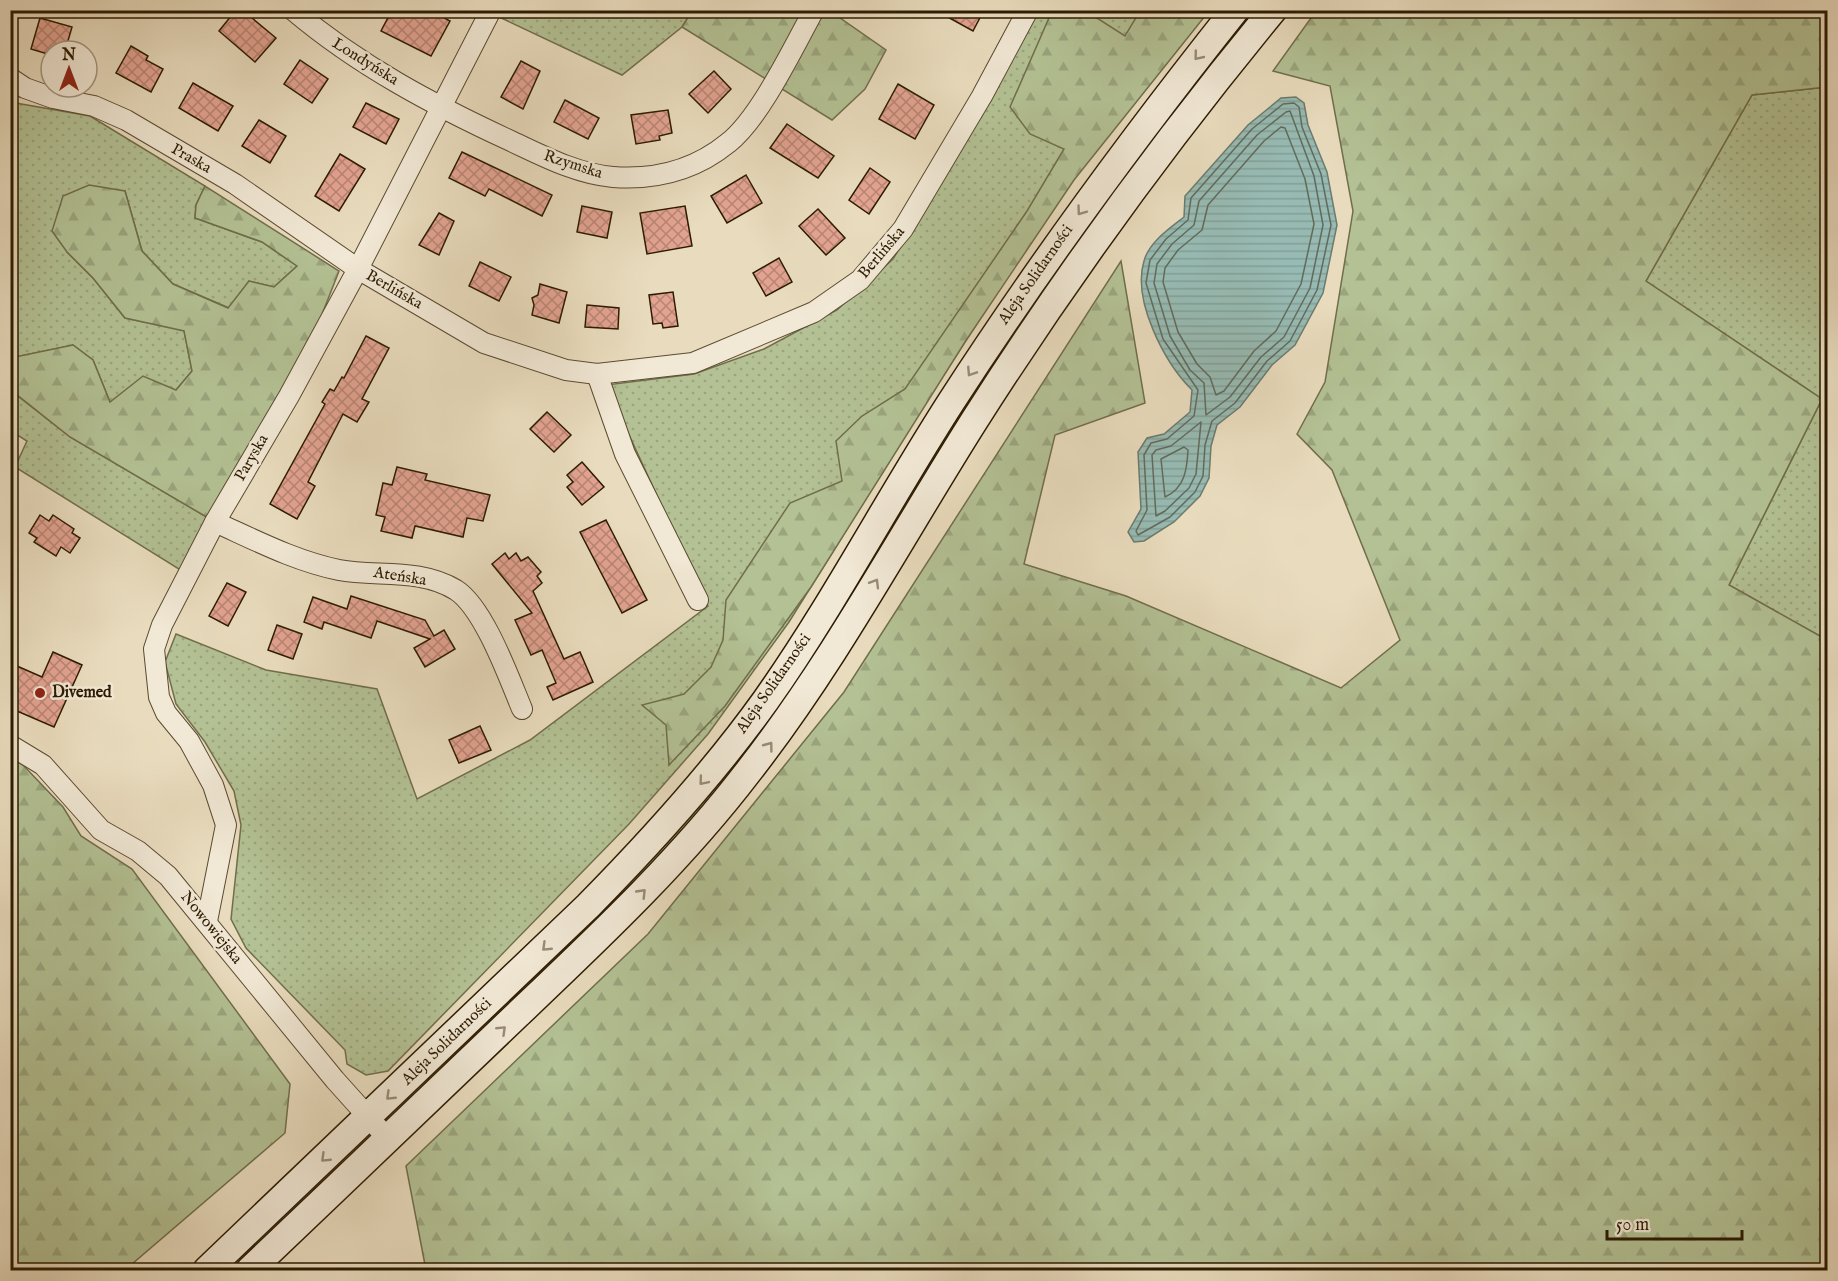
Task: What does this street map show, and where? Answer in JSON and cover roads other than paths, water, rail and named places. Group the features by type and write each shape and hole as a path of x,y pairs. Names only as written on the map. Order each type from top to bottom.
{"main road":[{"name":"Aleja Solidarności","path":"207,1270 615,879 665,826 722,758 802,646 944,414 1013,307 1129,145 1235,10"},
{"name":"Aleja Solidarności","path":"250,1270 636,899 688,845 746,775 828,660 969,429 1038,322 1153,162 1273,10"}],"street":[{"name":"Londyńska","path":"293,10 331,42 441,109"},
{"name":"Paryska","path":"207,921 226,825 213,785 189,741 166,713 159,697 154,649 162,626 215,522 289,396 358,269 490,10"},
{"name":"Rzymska","path":"441,109 581,171 611,177 638,178 671,173 697,163 728,143 749,122 814,10"},
{"name":"Berlińska","path":"358,269 484,343 549,365 597,374 693,363 814,312 860,280 903,229 982,96 1028,10"},
{"name":"Praska","path":"10,78 25,88 53,98 94,106 126,120 234,184 358,269"},
{"path":"597,374 625,454 698,600"},
{"name":"Ateńska","path":"215,522 290,556 310,562 340,570 392,572 425,578 456,590 477,613 500,656 522,709"},
{"name":"Nowowiejska","path":"10,745 43,765 101,830 153,861 207,921 368,1118 388,1139"}],"water":[{"path":"1296,97 1304,103 1308,125 1327,172 1337,225 1323,293 1295,345 1272,365 1240,407 1217,425 1211,446 1209,478 1200,496 1174,522 1144,541 1134,542 1128,532 1141,509 1138,452 1147,438 1164,434 1190,412 1192,390 1171,364 1153,330 1142,294 1141,277 1144,261 1155,242 1184,217 1185,196 1248,125 1281,98"}],"place":[{"name":"Divemed","path":"40,693"}]}
